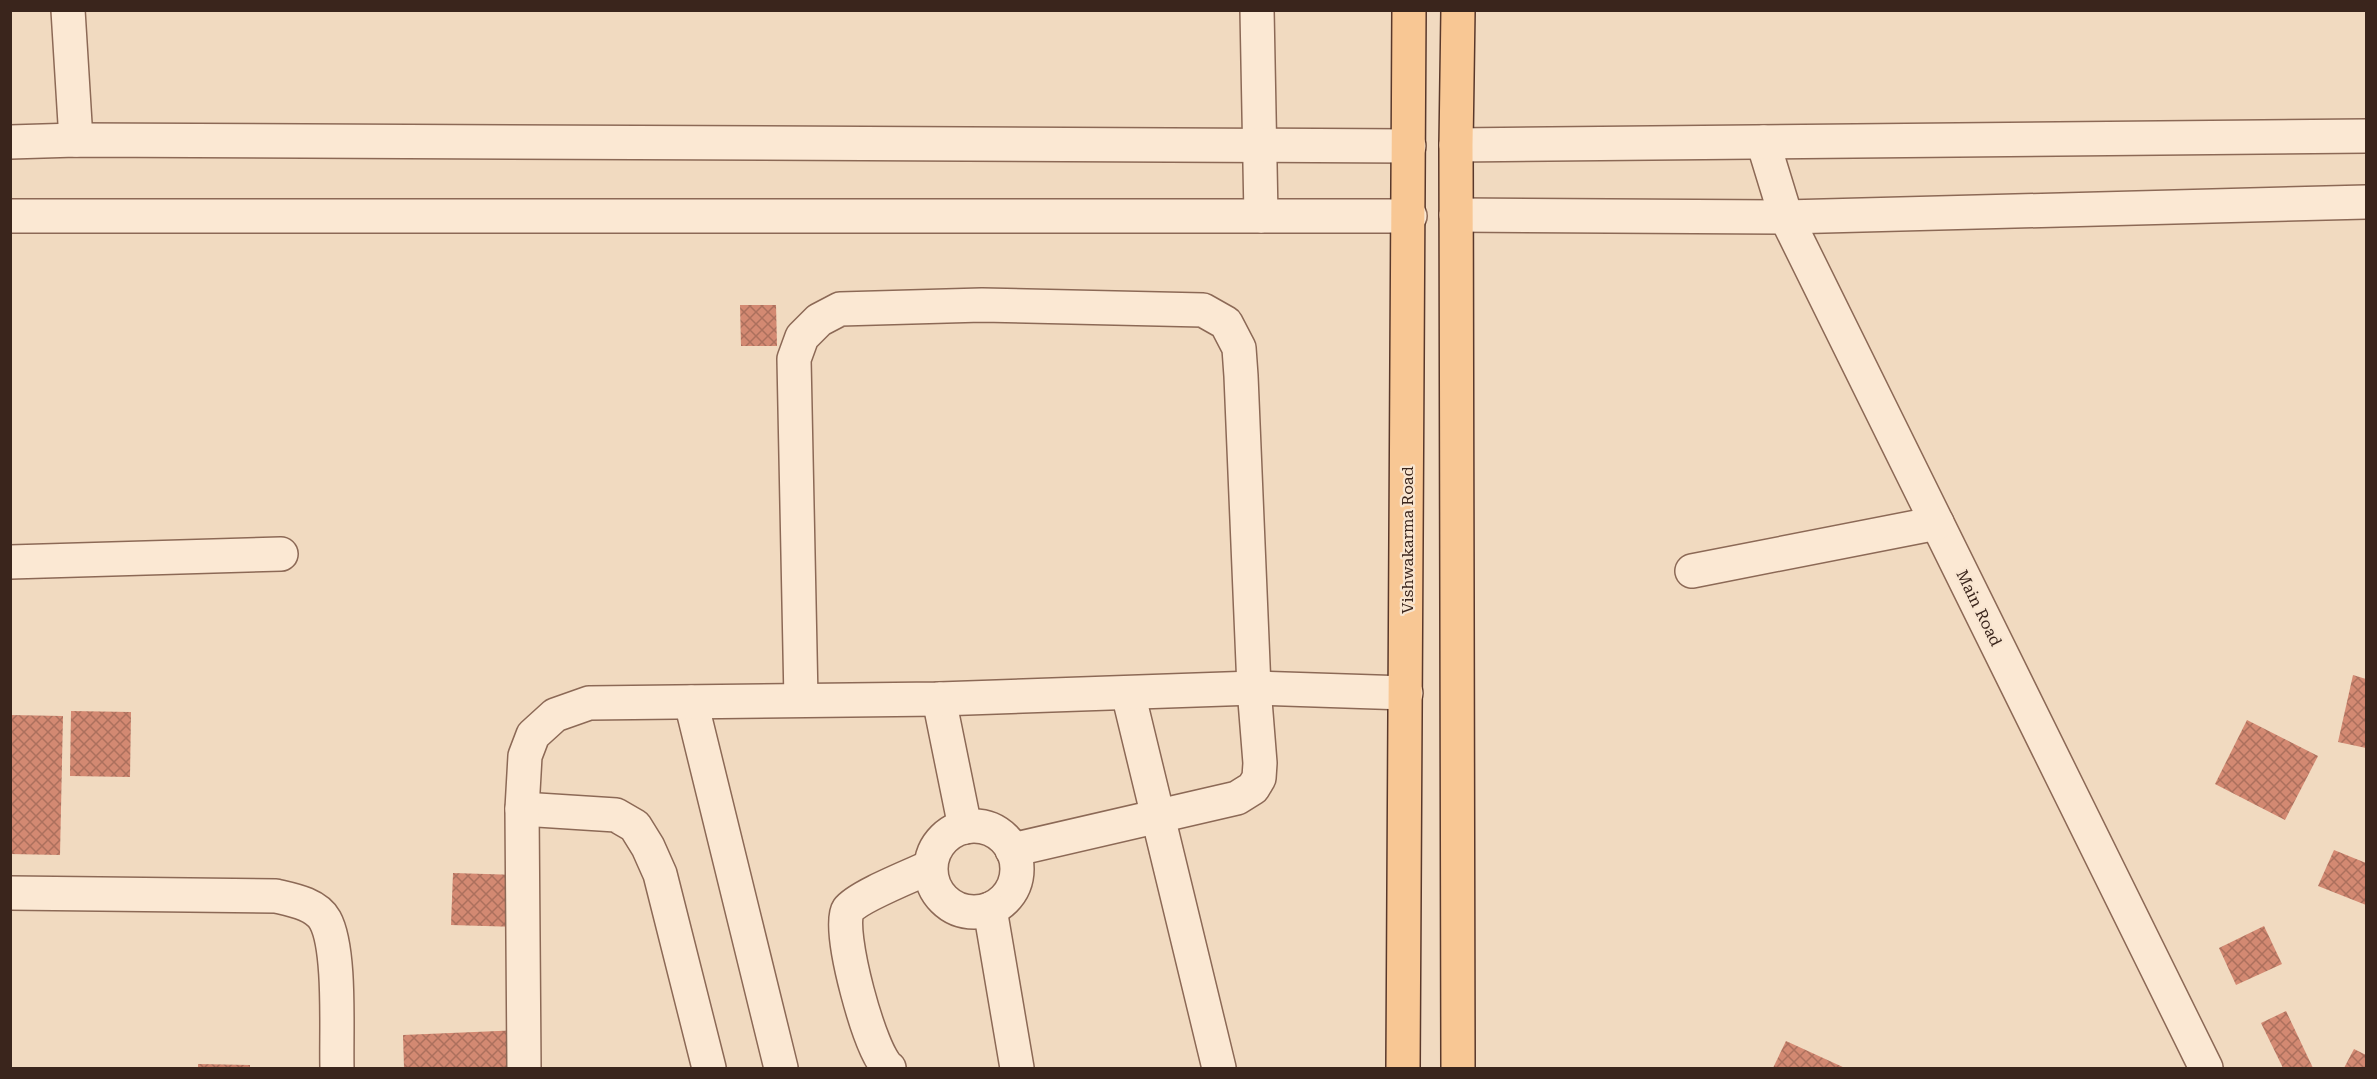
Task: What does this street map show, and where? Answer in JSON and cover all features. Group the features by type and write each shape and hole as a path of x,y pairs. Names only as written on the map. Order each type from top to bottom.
{"main road":[{"name":"Vishwakarma Road","path":"1403,1068 1410,216 1409,10"},
{"path":"1458,10 1456,146 1458,1068"}],"street":[{"path":"68,10 75,140"},
{"path":"1257,10 1261,216"},
{"path":"1456,146 2367,136"},
{"path":"10,142 75,140 1409,146"},
{"name":"Main Road","path":"1763,142 1786,217 2206,1068"},
{"path":"1456,215 1786,217 2367,202"},
{"path":"10,216 1410,216"},
{"path":"801,700 794,359 802,337 819,320 840,309 982,305 1203,310 1226,323 1239,348 1259,778 1253,788 1237,798 1012,850"},
{"path":"1692,571 1937,523"},
{"path":"10,562 281,554"},
{"path":"524,1068 522,809 525,756 534,735 555,715 589,703 939,699 1254,688 1406,693"},
{"path":"1128,693 1219,1068"},
{"path":"939,699 965,827"},
{"path":"691,702 781,1068"},
{"path":"522,809 616,815 635,826 648,847 660,874 709,1068"},
{"path":"979,826 993,830 1005,838 1012,850 1016,863 1016,878 1011,891 1002,902 990,909 976,912 962,910 948,904 938,894 932,881 930,867 941,841 952,832 965,827 979,826"},
{"path":"888,1068 884,1066 871,1041 846,941 844,923 848,910 861,900 930,867"},
{"path":"10,892 276,896 304,903 325,919 335,953 337,1068"},
{"path":"990,909 1010,1068"}],"building":[{"path":"740,305 776,305 777,346 741,346"},
{"path":"2353,675 2366,679 2366,748 2338,742"},
{"path":"71,711 131,712 130,777 70,776"},
{"path":"10,715 63,716 60,855 10,854"},
{"path":"2247,720 2318,756 2285,820 2215,784"},
{"path":"2334,850 2366,863 2366,905 2318,886"},
{"path":"453,873 517,875 515,927 451,925"},
{"path":"2264,926 2282,964 2236,985 2219,948"},
{"path":"2286,1011 2313,1068 2283,1068 2261,1023"},
{"path":"521,1030 522,1068 404,1068 403,1035"},
{"path":"1786,1041 1845,1068 1773,1068"},
{"path":"2354,1049 2366,1055 2366,1068 2344,1068"},
{"path":"198,1064 250,1065 250,1068 198,1068"}]}
